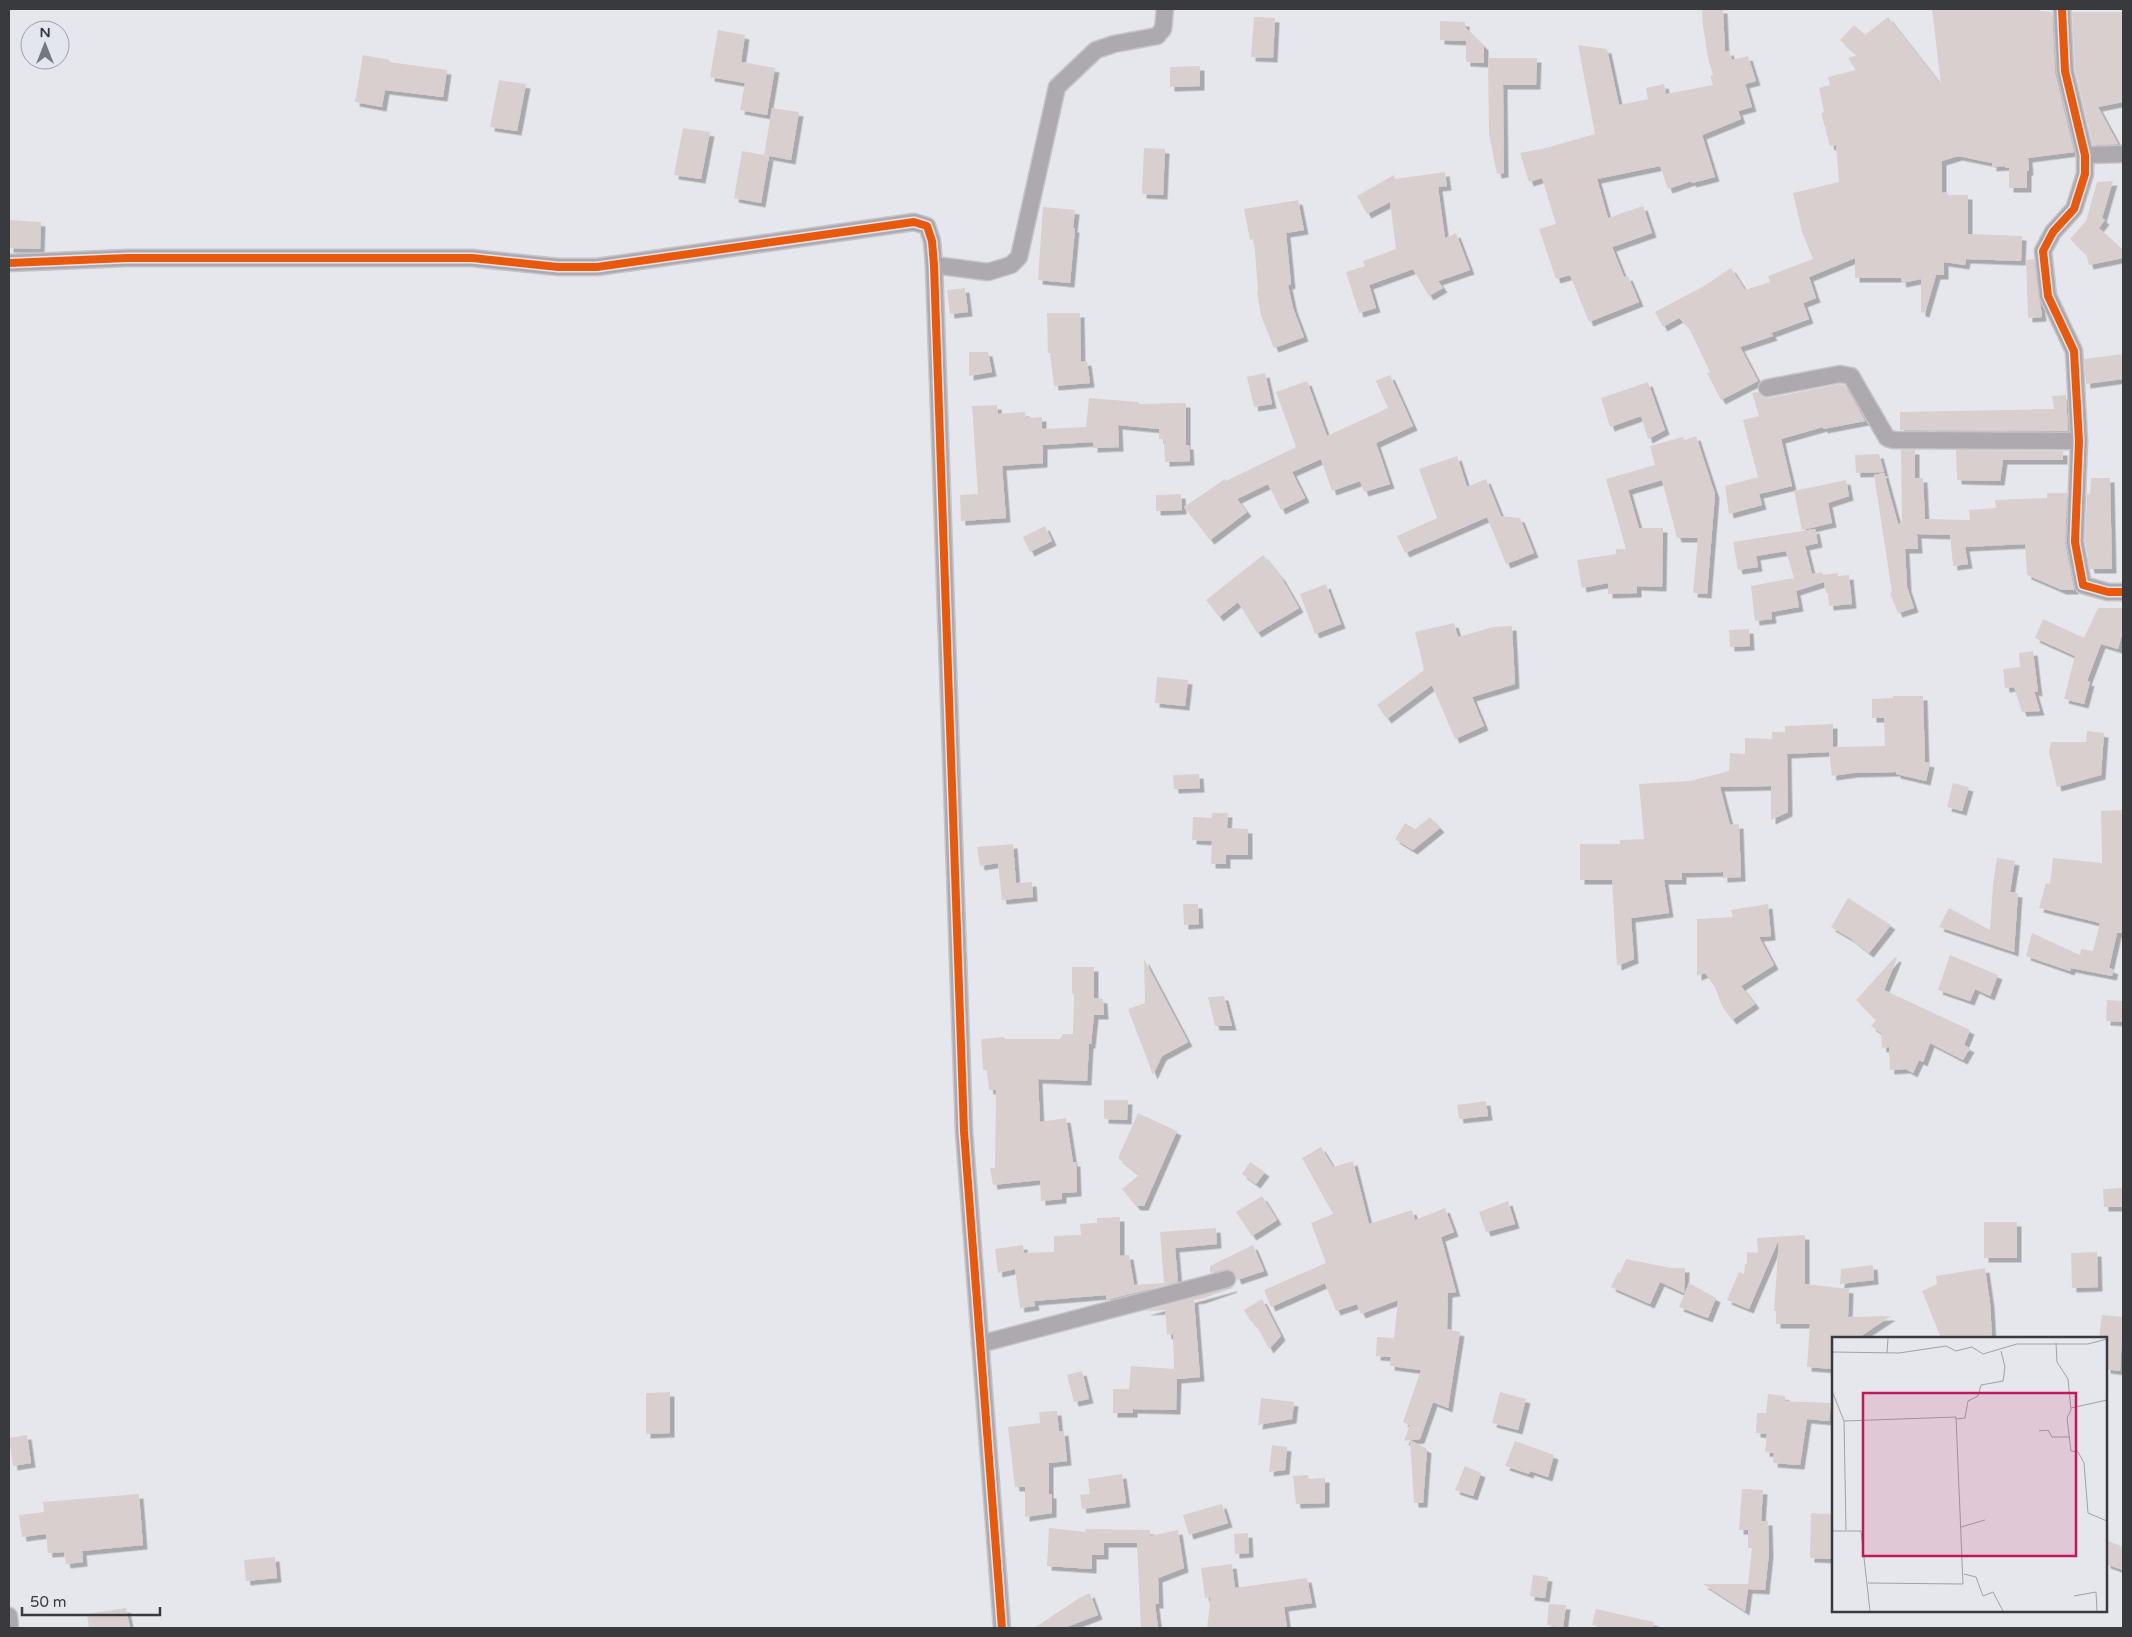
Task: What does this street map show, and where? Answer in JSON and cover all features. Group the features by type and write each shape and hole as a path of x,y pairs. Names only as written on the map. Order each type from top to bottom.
{"street":[{"path":"934,266 988,272 1011,266 1019,257 1057,87 1096,50 1114,44 1158,36 1162,29 1165,9"},
{"path":"2062,9 2065,71 2084,155 2085,174 2074,209 2053,232 2043,251 2048,296 2074,352 2079,441 2075,542 2083,585 2108,592 2123,592"},
{"path":"2084,155 2123,154"},
{"path":"9,263 127,258 472,258 558,267 597,267 914,222 927,226 932,241 934,266 964,1132 1002,1628"},
{"path":"1767,388 1840,374 1851,376 1887,438 1894,440 2079,441"},
{"path":"980,1344 1227,1279"},
{"path":"9,1616 10,1628"}],"building":[{"path":"1702,9 1723,9 1725,52 1729,51 1732,60 1748,56 1756,81 1745,84 1752,107 1738,111 1741,119 1702,135 1715,177 1692,183 1691,181 1668,189 1660,166 1597,179 1608,218 1643,206 1652,233 1612,247 1624,277 1628,276 1639,302 1589,322 1570,275 1556,279 1539,229 1556,224 1542,178 1529,182 1520,153 1546,148 1595,134 1578,45 1607,49 1619,105 1648,99 1646,88 1664,84 1666,94 1713,85 1710,76 1713,75 1708,58"},
{"path":"1932,9 2040,9 2040,11 2052,12 2055,73 2074,152 2028,158 2027,188 2009,188 2009,168 2005,168 2005,166 1992,167 1992,163 1958,156 1942,161 1942,193 1947,192 1948,195 1968,195 1968,234 2022,236 2021,261 1966,259 1965,265 1944,262 1944,275 1936,275 1925,313 1921,312 1921,279 1902,283 1901,278 1855,278 1855,258 1809,277 1816,298 1803,303 1809,319 1771,333 1773,336 1740,347 1758,381 1721,400 1707,373 1710,372 1689,328 1679,318 1663,327 1655,312 1704,286 1731,268 1745,290 1770,282 1768,276 1813,259 1802,232 1793,193 1839,182 1836,145 1830,146 1821,113 1824,112 1819,88 1830,85 1828,77 1856,70 1848,58 1857,55 1840,40 1854,25 1865,35 1888,17 1941,85"},
{"path":"2072,12 2123,12 2123,102 2098,107 2118,144 2093,145 2075,70"},
{"path":"1254,17 1275,18 1273,58 1251,57"},
{"path":"1440,21 1465,22 1465,27 1484,46 1484,63 1466,62 1466,41 1440,40"},
{"path":"718,30 745,35 741,62 775,68 767,115 740,110 745,83 710,77"},
{"path":"363,55 390,60 389,62 447,70 443,97 385,90 382,107 355,102"},
{"path":"1488,58 1537,58 1536,85 1503,85 1504,173 1497,174 1489,134"},
{"path":"1200,66 1200,86 1170,87 1170,67"},
{"path":"499,80 526,84 517,131 490,127"},
{"path":"772,108 799,112 791,160 764,155"},
{"path":"683,128 710,132 701,179 674,175"},
{"path":"1144,148 1165,149 1163,195 1142,194"},
{"path":"742,151 769,156 761,203 734,198"},
{"path":"1445,172 1447,186 1438,187 1445,238 1456,233 1470,270 1438,281 1443,288 1429,296 1413,269 1369,285 1376,308 1359,313 1346,272 1365,266 1363,261 1396,249 1390,202 1367,214 1357,196 1394,175 1395,179"},
{"path":"2113,181 2102,218 2105,220 2099,228 2123,250 2123,258 2089,265 2086,254 2070,239 2086,221 2097,182"},
{"path":"1298,200 1304,230 1286,233 1291,284 1288,285 1293,308 1304,337 1274,348 1261,316 1257,292 1254,239 1250,240 1244,209"},
{"path":"1043,207 1075,210 1070,283 1038,280"},
{"path":"9,220 41,222 40,249 9,248"},
{"path":"2034,259 2042,317 2028,318 2026,260"},
{"path":"965,288 968,312 950,314 947,290"},
{"path":"1047,313 1080,313 1081,362 1087,361 1090,383 1054,386 1050,353 1048,353"},
{"path":"969,352 988,352 992,372 969,376"},
{"path":"2123,354 2123,379 2086,384 2084,359"},
{"path":"1265,373 1272,404 1254,407 1247,377"},
{"path":"1390,375 1413,426 1376,443 1390,484 1364,492 1360,481 1332,491 1321,459 1292,472 1305,498 1281,510 1268,484 1237,499 1247,512 1210,540 1184,507 1225,479 1226,481 1296,447 1276,392 1307,381 1327,436 1388,408 1376,381"},
{"path":"1648,382 1665,430 1648,439 1641,416 1610,427 1601,398"},
{"path":"1840,384 1845,385 1865,421 1823,429 1823,427 1781,439 1792,486 1759,494 1762,505 1729,514 1725,486 1758,477 1743,420 1759,416 1752,393 1758,392 1763,397 1769,398"},
{"path":"2066,395 2068,431 1900,430 1900,412 2054,409 2052,396"},
{"path":"1089,398 1139,402 1139,404 1186,403 1186,445 1189,445 1190,461 1165,462 1164,439 1159,439 1159,429 1118,425 1119,447 1093,448 1093,442 1043,445 1043,463 1002,466 1006,518 961,521 960,495 978,494 972,406 997,405 998,414 1025,412 1026,418 1042,417 1042,429 1086,427"},
{"path":"1696,436 1715,494 1707,594 1693,593 1698,538 1677,538 1662,480 1628,490 1639,528 1663,528 1662,587 1637,586 1637,593 1608,594 1608,583 1582,588 1577,560 1616,554 1616,549 1626,549 1606,479 1655,465 1650,446 1683,437 1684,440"},
{"path":"1901,450 1915,450 1915,478 1923,478 1925,519 1970,520 1969,510 1996,508 1995,500 2047,498 2047,493 2067,493 2065,544 2074,590 2062,590 2027,575 2025,544 1965,547 1968,564 1953,566 1950,535 1917,534 1918,549 1905,549 1907,587 1914,608 1898,613 1890,593 1892,592 1874,475 1884,473 1898,524 1902,523"},
{"path":"1956,450 2063,451 2063,460 2003,460 2000,481 1957,480"},
{"path":"1879,454 1884,472 1856,473 1855,455"},
{"path":"1457,456 1467,487 1486,479 1501,516 1520,518 1534,553 1506,564 1487,517 1405,553 1397,536 1437,518 1419,469"},
{"path":"2091,478 2110,478 2112,569 2090,569 2085,541 2087,494 2090,494"},
{"path":"1846,480 1849,496 1828,503 1832,523 1802,530 1794,491"},
{"path":"1181,494 1182,510 1156,511 1156,495"},
{"path":"1045,526 1052,541 1030,552 1023,537"},
{"path":"1815,529 1818,543 1805,546 1812,574 1822,572 1823,575 1838,573 1838,576 1849,575 1852,604 1829,606 1828,593 1826,593 1824,582 1796,591 1799,607 1771,612 1772,619 1755,621 1751,586 1794,578 1786,551 1756,556 1758,567 1738,570 1733,542"},
{"path":"1263,555 1281,577 1299,608 1257,633 1238,602 1219,617 1206,600"},
{"path":"1326,584 1341,624 1315,634 1300,594"},
{"path":"2098,608 2123,608 2123,631 2118,649 2101,644 2087,681 2090,682 2084,704 2064,699 2075,656 2035,638 2043,619 2084,638"},
{"path":"1454,623 1458,637 1493,627 1512,626 1515,684 1472,697 1484,726 1455,739 1432,685 1387,719 1377,705 1424,670 1415,632"},
{"path":"1749,629 1750,646 1730,647 1729,630"},
{"path":"2033,651 2038,692 2034,691 2040,711 2022,712 2014,687 2005,688 2003,669 2020,667 2019,653"},
{"path":"1157,677 1188,680 1185,706 1155,703"},
{"path":"1893,696 1923,696 1925,762 1930,763 1926,781 1896,774 1896,772 1853,773 1832,776 1829,752 1787,754 1788,812 1771,820 1771,786 1720,787 1730,825 1739,824 1741,877 1723,878 1723,872 1682,873 1682,880 1664,880 1669,913 1631,918 1634,959 1617,966 1612,880 1580,880 1580,844 1620,844 1620,840 1644,839 1639,784 1690,781 1729,771 1730,753 1745,754 1745,738 1772,739 1772,732 1785,732 1785,726 1833,724 1833,747 1885,746 1884,718 1872,718 1872,699 1893,698"},
{"path":"2087,731 2104,733 2101,775 2057,787 2049,752 2051,742 2086,742"},
{"path":"1199,774 1200,788 1174,789 1173,775"},
{"path":"1953,783 1969,787 1962,811 1947,807"},
{"path":"2123,810 2123,933 2117,933 2109,968 2114,970 2112,976 2071,968 2070,971 2026,956 2032,933 2080,955 2081,949 2093,951 2100,923 2039,908 2046,883 2050,884 2053,858 2102,863 2101,811"},
{"path":"1212,813 1228,813 1227,828 1248,829 1248,855 1226,855 1226,864 1211,864 1212,841 1192,840 1193,817 1212,818"},
{"path":"1430,817 1440,828 1413,850 1395,839 1405,823 1415,829"},
{"path":"1013,844 1016,883 1032,882 1033,897 1002,900 998,863 980,866 977,847"},
{"path":"1997,858 2015,861 2010,892 2018,893 2014,952 1939,927 1949,908 1990,930"},
{"path":"1848,898 1891,925 1869,953 1850,938 1831,927"},
{"path":"1183,904 1198,904 1199,924 1184,925"},
{"path":"1768,904 1771,936 1759,937 1774,965 1741,986 1755,1004 1732,1020 1722,1006 1715,987 1705,973 1697,976 1697,919 1733,917 1731,910"},
{"path":"1950,955 1998,975 1990,996 1975,989 1970,1001 1938,990"},
{"path":"1895,957 1897,958 1884,990 1970,1030 1964,1045 1970,1048 1963,1060 1930,1043 1923,1062 1919,1060 1913,1073 1906,1069 1890,1070 1889,1047 1882,1048 1881,1033 1871,1026 1876,1020 1856,1000"},
{"path":"1144,959 1188,1042 1162,1056 1153,1075 1128,1009 1145,1003"},
{"path":"1072,967 1094,967 1094,998 1103,999 1104,1015 1094,1015 1091,1044 1089,1044 1087,1081 1038,1079 1040,1122 1066,1118 1073,1162 1076,1162 1077,1192 1062,1193 1062,1199 1041,1201 1040,1180 993,1185 990,1168 995,1168 996,1090 989,1090 987,1070 983,1070 981,1039 1004,1037 1005,1039 1060,1039 1063,1034 1073,1034 1074,994 1072,994"},
{"path":"1224,996 1232,1026 1215,1026 1208,997"},
{"path":"2107,1000 2123,1001 2123,1022 2106,1021"},
{"path":"1104,1100 1128,1100 1127,1120 1104,1119"},
{"path":"1486,1101 1488,1116 1459,1119 1457,1105"},
{"path":"1138,1113 1177,1131 1144,1206 1136,1206 1122,1189 1139,1175 1118,1158"},
{"path":"1321,1147 1333,1167 1353,1161 1369,1224 1412,1210 1415,1220 1445,1208 1454,1232 1441,1237 1456,1292 1448,1293 1447,1329 1460,1332 1448,1408 1433,1402 1420,1439 1404,1441 1410,1425 1403,1422 1421,1370 1390,1366 1391,1357 1376,1356 1377,1337 1394,1338 1398,1300 1361,1314 1357,1304 1336,1311 1325,1283 1271,1307 1264,1290 1326,1263 1311,1223 1333,1214 1302,1158"},
{"path":"1250,1162 1265,1172 1256,1184 1242,1174"},
{"path":"2123,1188 2123,1207 2104,1207 2103,1189"},
{"path":"1262,1196 1277,1220 1252,1236 1236,1212"},
{"path":"1508,1201 1515,1224 1486,1232 1479,1212"},
{"path":"1120,1217 1120,1256 1129,1255 1134,1285 1164,1283 1160,1232 1216,1228 1217,1244 1175,1248 1178,1282 1106,1300 1106,1295 1034,1301 1035,1306 1020,1308 1015,1269 998,1273 995,1249 1023,1245 1024,1253 1054,1252 1054,1236 1081,1235 1080,1224 1097,1223 1097,1218"},
{"path":"1984,1222 2017,1222 2017,1258 1984,1258"},
{"path":"1805,1235 1805,1284 1849,1289 1848,1317 1891,1316 1860,1337 1832,1337 1832,1369 1807,1367 1810,1324 1776,1324 1776,1311 1774,1311 1779,1239 1749,1309 1727,1300 1739,1272 1744,1274 1745,1264 1747,1264 1747,1252 1758,1253 1757,1238"},
{"path":"1253,1245 1264,1271 1237,1280 1234,1272 1229,1269 1210,1273 1210,1266"},
{"path":"2097,1252 2098,1287 2072,1288 2071,1253"},
{"path":"1626,1259 1671,1268 1685,1268 1684,1293 1660,1282 1650,1304 1611,1287"},
{"path":"1873,1265 1874,1280 1840,1284 1841,1269"},
{"path":"1985,1268 1992,1337 1941,1337 1922,1291 1937,1284 1936,1276"},
{"path":"1689,1283 1716,1298 1708,1318 1679,1307"},
{"path":"1232,1287 1194,1300 1200,1377 1177,1379 1176,1410 1133,1409 1133,1413 1113,1413 1113,1389 1129,1389 1131,1366 1174,1369 1173,1334 1167,1335 1165,1310 1145,1311"},
{"path":"1262,1299 1281,1336 1269,1349 1260,1332 1244,1310"},
{"path":"2102,1315 2123,1317 2120,1371 2107,1369 2107,1337 2099,1337"},
{"path":"1082,1371 1089,1399 1074,1402 1067,1375"},
{"path":"670,1392 670,1433 646,1434 646,1393"},
{"path":"1500,1392 1526,1399 1518,1430 1492,1423"},
{"path":"1768,1394 1785,1396 1785,1401 1831,1403 1829,1421 1807,1419 1800,1465 1773,1463 1774,1453 1765,1452 1767,1434 1756,1433 1757,1413 1766,1413"},
{"path":"1261,1398 1294,1402 1292,1419 1258,1425"},
{"path":"1057,1411 1059,1432 1064,1431 1067,1461 1049,1463 1049,1494 1052,1494 1052,1513 1025,1517 1025,1487 1015,1487 1008,1427 1040,1423 1039,1412"},
{"path":"27,1435 31,1463 13,1466 9,1438"},
{"path":"1410,1440 1427,1449 1423,1503 1414,1503"},
{"path":"1515,1441 1554,1455 1548,1477 1530,1471 1529,1474 1505,1466"},
{"path":"1272,1445 1287,1447 1285,1470 1269,1472"},
{"path":"1465,1466 1481,1473 1473,1496 1455,1490"},
{"path":"1122,1474 1126,1503 1082,1509 1080,1495 1090,1494 1088,1479"},
{"path":"1308,1475 1309,1479 1325,1478 1325,1503 1296,1504 1293,1476"},
{"path":"1742,1489 1763,1490 1761,1521 1768,1521 1769,1553 1765,1590 1748,1589 1745,1611 1703,1584 1748,1584 1752,1548 1748,1548 1748,1530 1739,1530"},
{"path":"139,1494 143,1545 82,1551 83,1562 66,1564 64,1552 48,1553 46,1534 22,1537 19,1515 44,1512 43,1502"},
{"path":"1222,1504 1228,1523 1189,1535 1183,1515"},
{"path":"1811,1513 1832,1514 1832,1559 1810,1558"},
{"path":"1049,1528 1086,1532 1085,1529 1150,1530 1150,1536 1178,1530 1184,1568 1158,1578 1159,1604 1155,1604 1158,1628 1141,1628 1137,1543 1104,1543 1104,1555 1092,1555 1092,1569 1047,1566"},
{"path":"1248,1533 1249,1553 1235,1554 1234,1534"},
{"path":"2107,1540 2123,1547 2123,1570 2107,1564"},
{"path":"275,1557 277,1578 246,1581 244,1560"},
{"path":"1232,1564 1235,1588 1307,1578 1312,1603 1284,1607 1287,1628 1207,1628 1211,1597 1205,1598 1201,1568"},
{"path":"1533,1575 1548,1577 1545,1598 1530,1596"},
{"path":"1090,1593 1098,1615 1064,1628 1034,1628 1081,1597"},
{"path":"1549,1604 1566,1605 1563,1628 1547,1625"},
{"path":"126,1608 130,1628 89,1628 87,1614"},
{"path":"1596,1609 1654,1622 1653,1628 1605,1628 1592,1625"}],"cycle path":[{"path":"2062,9 2065,71 2085,155 2085,174 2074,209 2053,232 2043,251 2048,296 2074,351 2079,441 2075,542 2083,585 2108,592 2123,592"},
{"path":"9,263 127,258 472,258 558,267 597,267 914,222 927,226 932,241 934,265 964,1131 1002,1628"}]}
